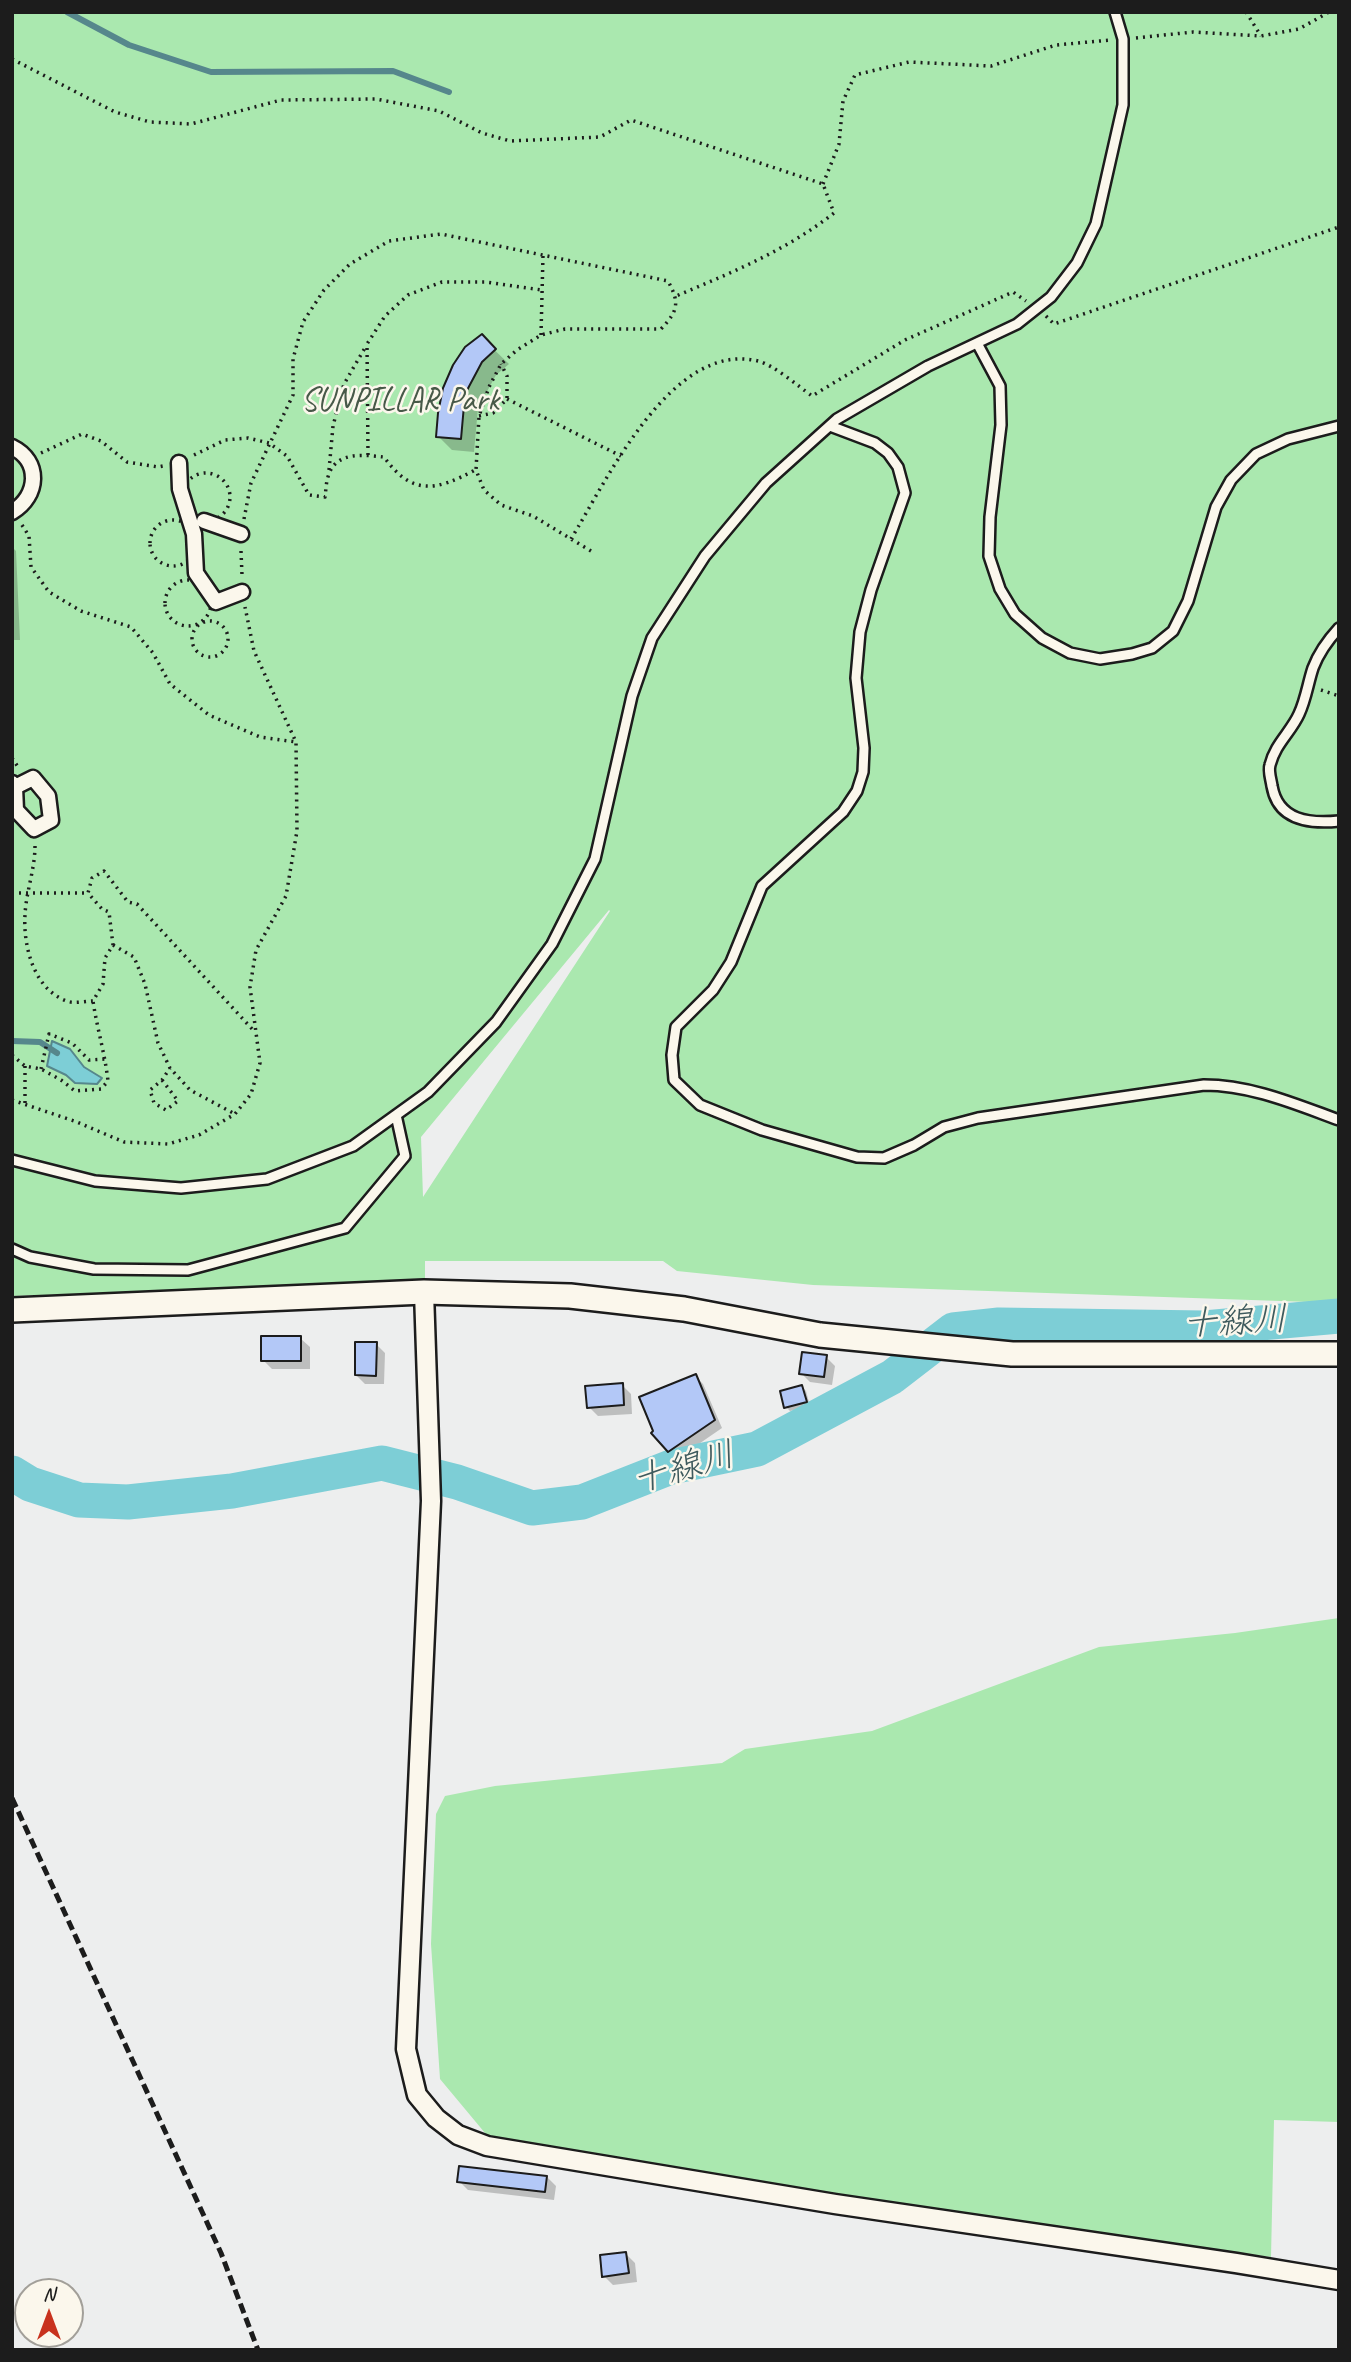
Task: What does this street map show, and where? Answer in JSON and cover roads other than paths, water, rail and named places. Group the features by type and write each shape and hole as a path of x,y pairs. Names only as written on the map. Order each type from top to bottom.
{"street":[{"path":"12,447 28,459 34,482 31,494 24,504 13,511"},
{"path":"178,463 182,502 194,534 196,573 216,602 242,592"},
{"path":"204,521 241,534"},
{"path":"33,778 48,796 51,820 34,830 16,810 14,785 33,778"},
{"path":"12,1310 424,1292 570,1296 684,1309 820,1335 1012,1354 1339,1354"},
{"path":"424,1292 431,1501 406,2049 417,2095 436,2118 458,2134 487,2146 1339,2280"}],"lane":[{"path":"12,1160 95,1181 181,1188 267,1179 353,1146 428,1092 496,1022 552,944 595,859 632,696 652,638 705,556 766,483 836,419 928,366 1017,324 1051,296 1077,263 1096,224 1123,105 1123,39 1115,12"},
{"path":"977,343 1000,386 1001,425 990,517 989,556 1000,589 1015,614 1042,638 1070,653 1101,659 1132,654 1152,648 1173,631 1188,601 1216,507 1231,480 1256,454 1288,439 1339,426"},
{"path":"830,426 875,443 888,453 898,467 905,493 871,590 860,632 856,678 864,748 863,772 857,791 843,812 762,886 731,962 713,990 676,1027 672,1055 674,1080 700,1105 762,1130 857,1157 884,1158 914,1145 944,1127 978,1118 1204,1085 1227,1085 1271,1096 1339,1120"},
{"path":"1339,628 1323,646 1312,669 1310,685 1299,716 1276,749 1269,767 1273,794 1284,810 1298,820 1316,823 1339,821"},
{"path":"12,1249 30,1257 94,1269 188,1270 345,1228 405,1156 396,1115"}],"water":[{"path":"52,1041 70,1049 84,1067 102,1078 97,1084 75,1083 66,1075 47,1066"}],"waterway":[{"path":"67,12 129,45 211,72 393,71 449,92"},
{"path":"12,1041 40,1042 57,1053"},
{"name":"十線川","path":"12,1473 30,1484 79,1500 128,1502 232,1491 382,1463 457,1482 532,1508 582,1502 671,1467 757,1449 892,1377 953,1330 999,1325 1204,1328 1339,1316"}],"railway":[{"path":"12,1798 221,2253 258,2350"}],"park label":[{"name":"SUNPILLAR Park","path":"400,401"}]}
